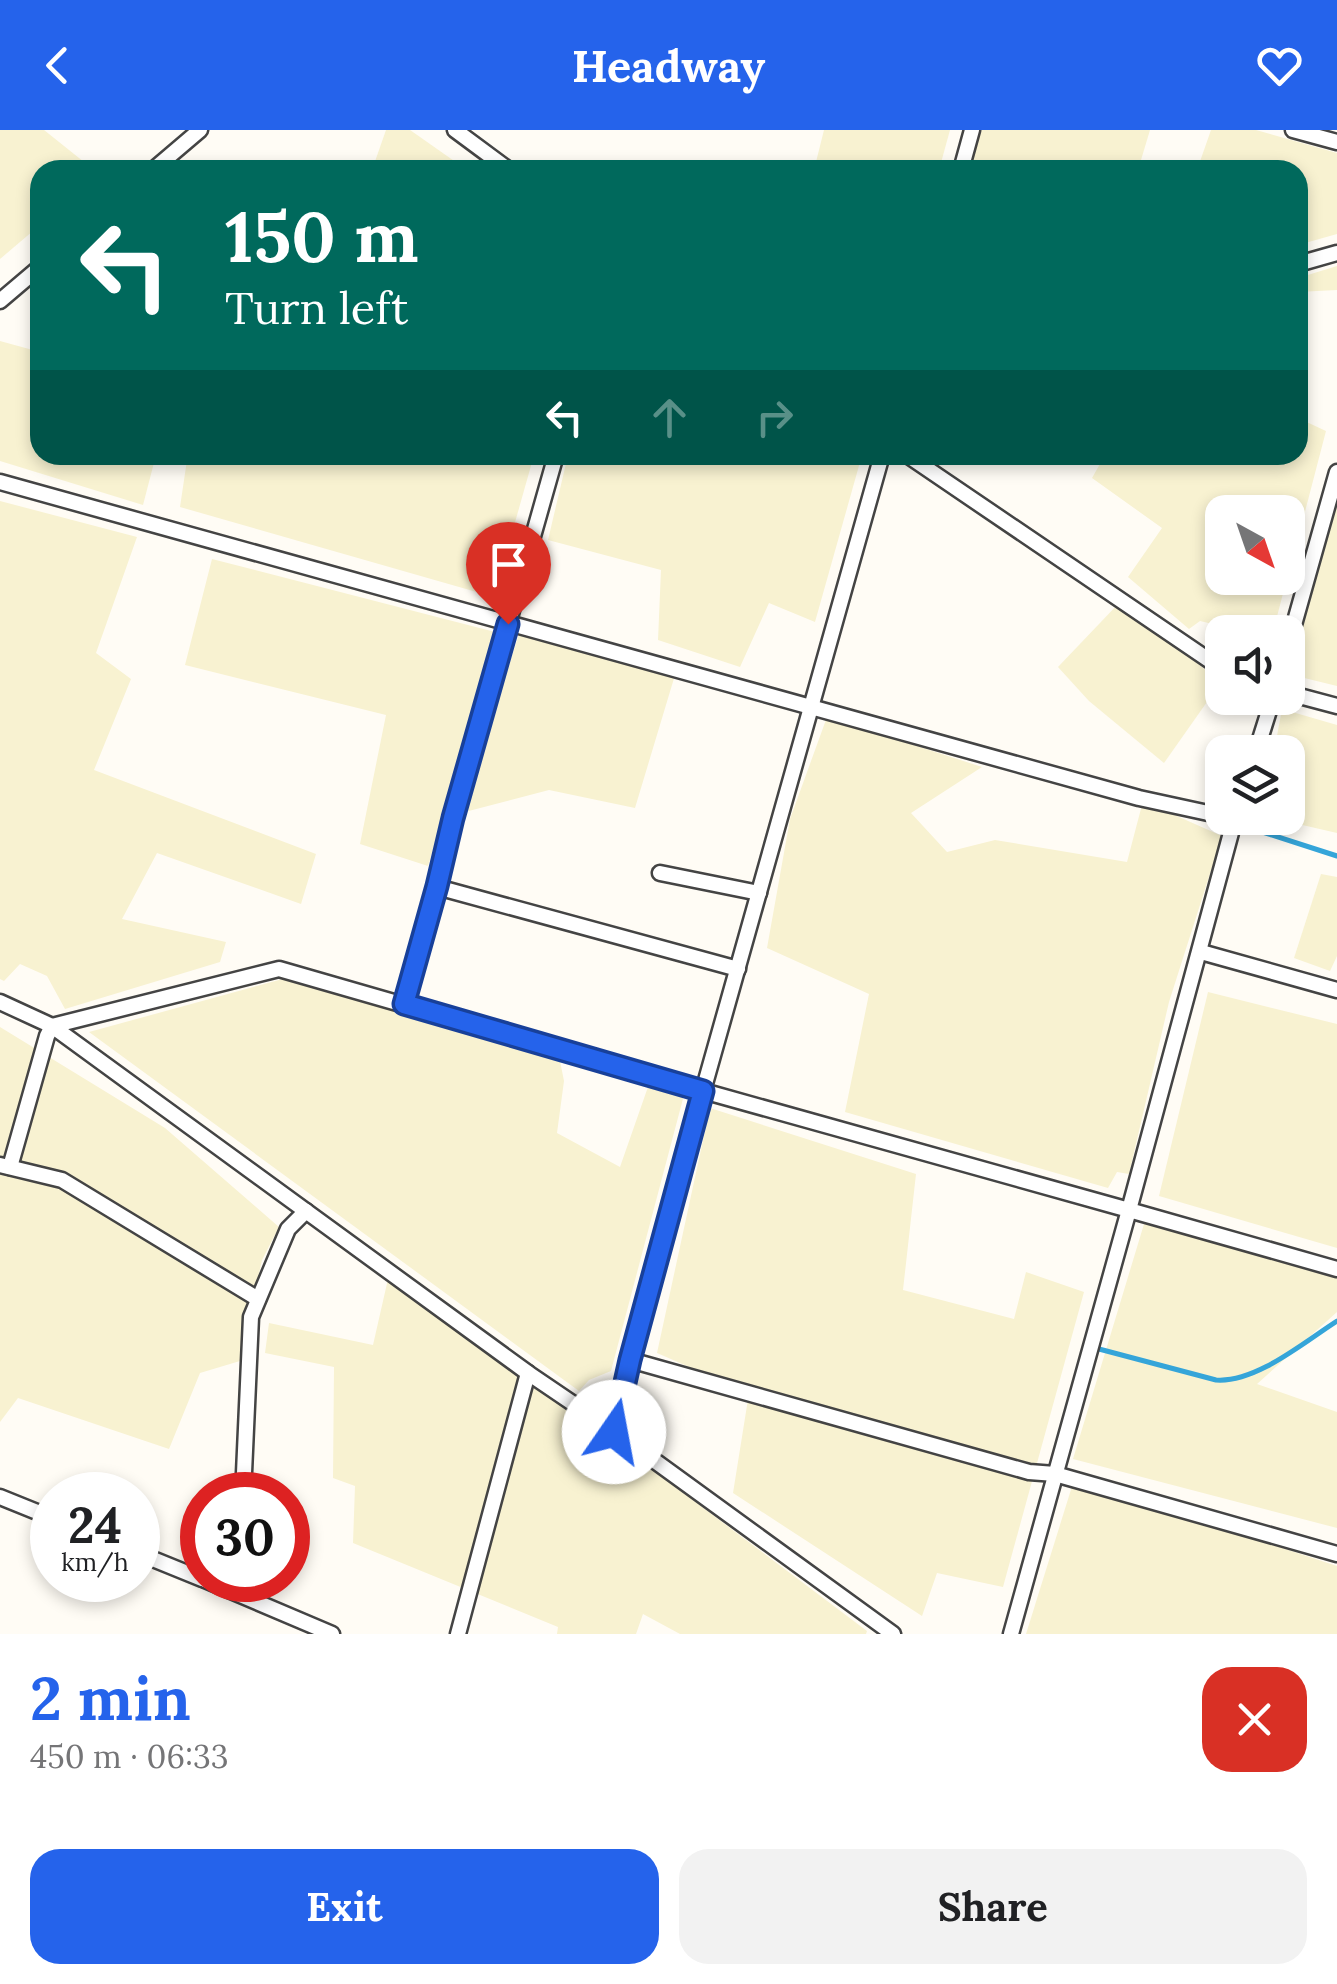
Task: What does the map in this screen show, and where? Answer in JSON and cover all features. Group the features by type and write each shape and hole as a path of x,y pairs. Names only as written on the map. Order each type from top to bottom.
{"street":[{"path":"165,160 200,130"},
{"path":"455,130 496,160"},
{"path":"964,160 972,130"},
{"path":"1293,130 1337,142"},
{"path":"1308,261 1337,252"},
{"path":"0,301 30,276"},
{"path":"404,1004 553,465"},
{"path":"614,1432 703,1091 879,465"},
{"path":"922,465 1205,657"},
{"path":"1297,615 1337,472"},
{"path":"0,482 1139,798 1205,812"},
{"path":"1305,697 1337,706"},
{"path":"1010,1634 1201,952 1226,835"},
{"path":"660,872 760,893"},
{"path":"437,886 738,969"},
{"path":"1201,952 1337,990"},
{"path":"258,1300 62,1180 5,1166 52,1026 279,969 1337,1269"},
{"path":"0,1002 52,1026 893,1634"},
{"path":"244,1472 251,1317 288,1229 306,1211"},
{"path":"630,1360 1337,1554"},
{"path":"458,1634 528,1373"},
{"path":"0,1497 30,1509"},
{"path":"269,1602 332,1634"}],"shaded area":[{"path":"0,130 44,130 82,160 30,160 30,234 0,259"},
{"path":"386,130 410,130 453,160 376,160"},
{"path":"824,130 950,130 942,160 816,160"},
{"path":"981,130 1150,130 1141,160 972,160"},
{"path":"1211,130 1256,130 1337,153 1337,234 1308,242 1308,160 1200,160"},
{"path":"1337,266 1337,290 1308,291 1308,275"},
{"path":"0,341 30,349 30,465 153,465 143,505 0,461"},
{"path":"1308,423 1326,431 1305,512 1305,495 1205,495 1205,595 1283,595 1277,615 1205,615 1205,622 1200,621 1189,629 1128,577 1162,528 1092,478 1099,465 1308,465"},
{"path":"186,465 531,465 494,597 180,507"},
{"path":"566,465 859,465 815,622 769,603 740,667 658,640 661,570 548,540"},
{"path":"0,501 137,537 96,653 131,679 94,770 316,854 301,904 157,853 122,919 226,942 220,962 65,1009 47,976 20,964 4,981 0,979"},
{"path":"1337,502 1337,686 1305,678 1303,615"},
{"path":"212,559 499,633 428,866 360,844 386,715 185,665"},
{"path":"1120,602 1205,669 1205,705 1164,763 1089,701 1058,667"},
{"path":"520,631 675,675 635,808 549,790 461,813"},
{"path":"1281,715 1303,715 1337,725 1337,833 1305,826 1305,735 1277,735"},
{"path":"827,717 982,767 911,813 947,852 995,840 1127,862 1143,801 1205,828 1205,835 1222,836 1169,1002 1129,1174 1117,1172 1108,1188 845,1112 869,994 767,948 790,819"},
{"path":"1321,874 1337,877 1337,956 1330,971 1294,958"},
{"path":"290,977 560,1061 564,1081 557,1133 620,1167 649,1084 684,1095 611,1371 589,1380 579,1391 89,1032"},
{"path":"1208,992 1337,1024 1337,1248 1159,1196"},
{"path":"0,1027 165,1128 279,1227 262,1260 240,1361 200,1373 169,1449 18,1398 0,1422"},
{"path":"710,1108 916,1174 903,1290 1014,1319 1026,1272 1084,1292 1003,1587 937,1573 922,1616 733,1493 749,1393 657,1353"},
{"path":"1144,1224 1337,1275 1337,1312 1257,1384 1337,1412 1337,1528 1073,1459"},
{"path":"388,1279 617,1443 866,1634 680,1634 643,1614 636,1634 557,1634 558,1627 353,1543 355,1486 333,1478 334,1367 265,1353 269,1323 373,1345"},
{"path":"1074,1480 1337,1566 1337,1634 1026,1634"}],"waterway":[{"path":"1272,835 1337,856"},
{"path":"1099,1349 1216,1380 1231,1379 1279,1360 1337,1321"}],"route":[{"path":"508,624 404,1004 703,1091 614,1432"}]}
